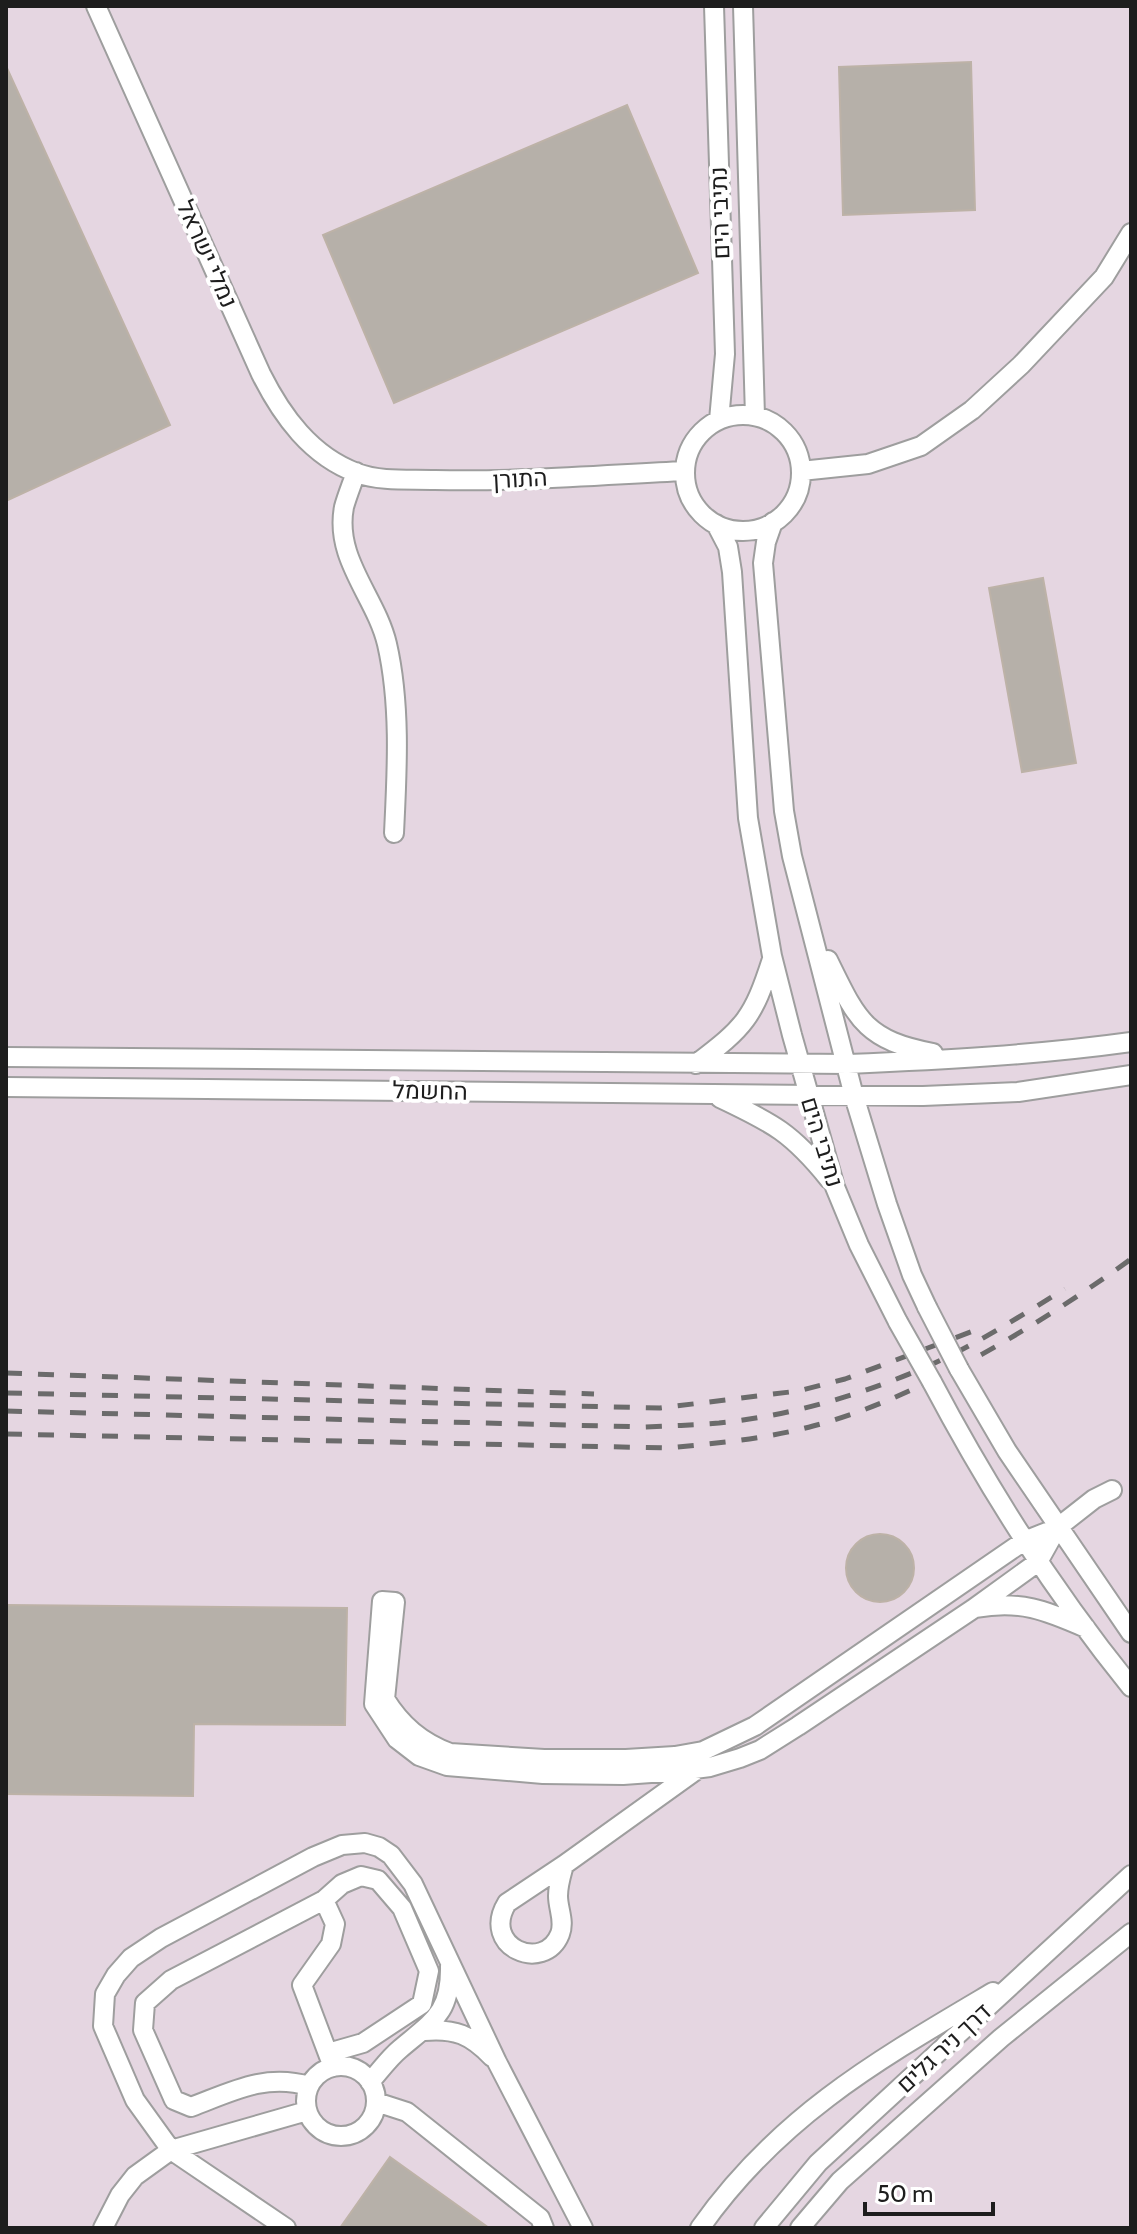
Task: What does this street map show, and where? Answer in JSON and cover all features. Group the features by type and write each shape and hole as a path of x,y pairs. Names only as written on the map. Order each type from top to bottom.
{"street":[{"name":"נמלי ישראל","path":"96,6 272,396 305,439 356,472"},
{"name":"נתיבי הים","path":"714,6 725,354 719,420"},
{"name":"נתיבי הים","path":"743,6 755,416"},
{"path":"801,471 868,464 921,446 972,410 1021,365 1104,277 1131,233"},
{"path":"737,415 755,416 770,421 792,441 799,455 800,486 785,512 773,522 745,531 716,524 703,515 693,502 685,471 695,440 706,429 719,420 737,415"},
{"name":"התורן","path":"356,472 380,478 478,481 685,471"},
{"path":"356,472 344,509 343,536 346,552 381,624 387,644 397,767 394,833"},
{"name":"נתיבי הים","path":"773,522 763,563 784,811 792,856 854,1096 887,1204 912,1275 959,1369 1057,1528 1131,1633"},
{"name":"נתיבי הים","path":"716,524 728,547 732,572 748,818 772,956 835,1187 859,1245 961,1437 1038,1562 1131,1687"},
{"path":"810,921 851,1008 863,1022 901,1047 968,1059 1131,1042"},
{"path":"696,1064 730,1039 747,1020 759,1000 772,956"},
{"name":"החשמל","path":"6,1057 800,1065 968,1059"},
{"name":"החשמל","path":"6,1087 923,1096 1018,1092 1131,1075"},
{"path":"714,1095 768,1120 789,1135 835,1187"},
{"path":"564,1865 558,1900 562,1924 555,1942 548,1949 529,1954 511,1947 505,1940 500,1921 507,1903 699,1769 755,1726 1024,1541 1057,1528 1094,1499 1112,1490"},
{"path":"755,1726 703,1751 675,1756 544,1759 450,1753 415,1734 385,1699 389,1602 374,1704 387,1728 419,1756 447,1766 543,1774 623,1775 699,1769 760,1750 973,1609 1038,1562 1057,1528"},
{"path":"973,1609 1009,1604 1030,1606 1086,1628"},
{"path":"286,2228 171,2150 135,2100 103,2026 105,1994 131,1958 151,1945 313,1857 342,1845 365,1843 379,1847 404,1869 497,2062 583,2228"},
{"name":"דרך ניר גלים","path":"764,2228 818,2163 1131,1875"},
{"path":"309,2086 290,2080 262,2081 191,2107 174,2100 143,2030 145,2003 171,1980 324,1900 342,1884 361,1876 378,1880 402,1908 429,1971 422,2004 331,2060 309,2086 307,2111 318,2128 336,2136 355,2133 370,2120 376,2102 370,2082 354,2069 331,2060 302,1985 331,1944 335,1924 324,1900"},
{"name":"דרך ניר גלים","path":"800,2228 840,2181 1001,2038 1131,1933"},
{"path":"370,2082 399,2050 438,2018 449,1997 450,1960"},
{"path":"700,2228 719,2201 771,2144 820,2101 892,2052 1026,1972"},
{"path":"424,2031 447,2029 469,2038 497,2062"},
{"path":"376,2102 407,2112 540,2218 544,2228"},
{"path":"103,2228 120,2195 135,2176 171,2150 307,2111"}],"shaded area":[{"path":"6,6 1131,6 1131,2228 6,2228"}],"building":[{"path":"971,62 975,210 843,215 839,67"},
{"path":"6,66 170,425 6,501"},
{"path":"627,105 698,273 394,403 323,235"},
{"path":"1043,578 1076,763 1022,772 989,588"},
{"path":"880,1534 904,1544 914,1568 904,1592 880,1602 856,1592 846,1568 856,1544"},
{"path":"6,1605 347,1608 345,1725 194,1724 193,1796 6,1794"},
{"path":"390,2157 489,2228 340,2228"}],"railway":[{"path":"6,1434 668,1448 759,1437 853,1414 937,1378 1020,1332 1131,1259"},
{"path":"6,1411 645,1427 719,1423 798,1410 901,1377 962,1350 1065,1289"},
{"path":"6,1393 660,1408 798,1391 845,1379 984,1327"},
{"path":"6,1373 594,1394"}]}
